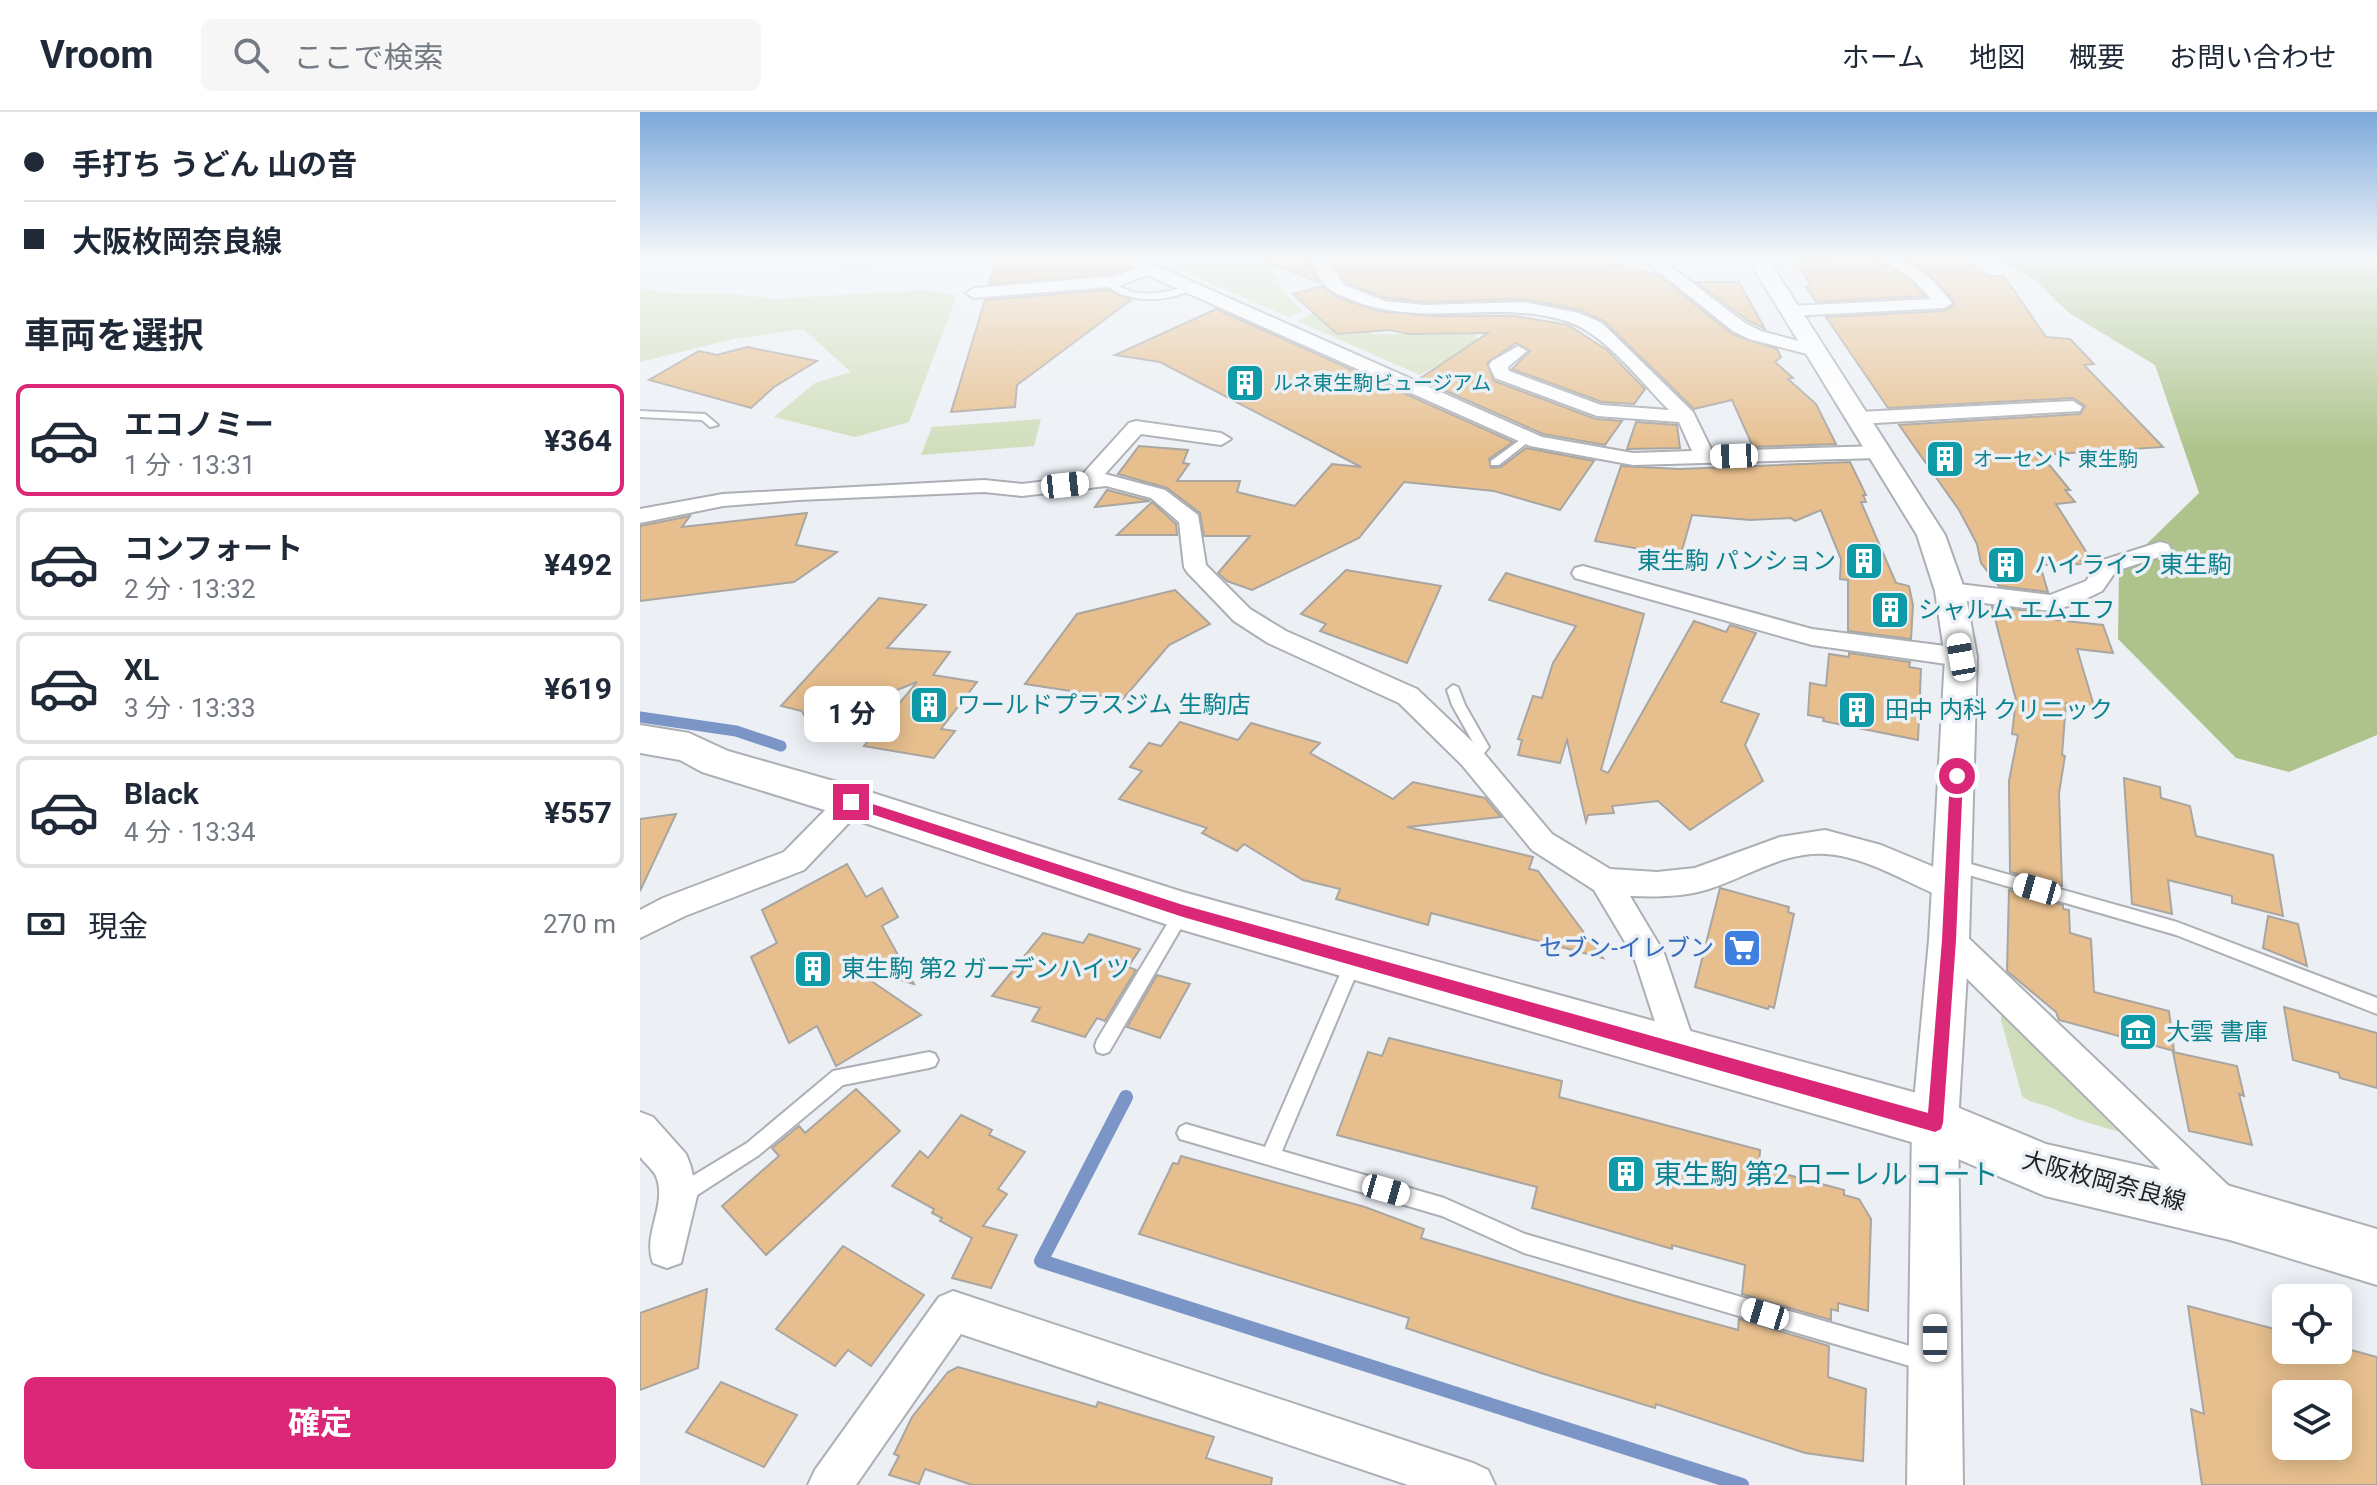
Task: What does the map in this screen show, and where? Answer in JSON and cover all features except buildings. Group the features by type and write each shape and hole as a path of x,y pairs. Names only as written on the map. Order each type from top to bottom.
{"main road":[{"name":"大阪枚岡奈良線","path":"640,739 689,747 716,762 851,802 1183,911 1681,1054 1935,1123 2045,1170 2230,1213 2377,1257"}],"street":[{"path":"1268,323 1527,439 1633,459 1879,452"},
{"path":"1587,323 1596,327 1686,416 1705,457"},
{"path":"1734,323 1755,335 1815,351"},
{"path":"1798,323 1931,535 1950,591 1961,657 1949,940 1935,1123 1935,1485"},
{"path":"1518,351 1498,365 1501,374 1574,404 1622,414 1686,416"},
{"path":"1859,418 2073,407"},
{"path":"1087,482 1136,427 1221,439"},
{"path":"640,516 723,500 798,494 984,486 1022,490 1107,480 1158,494 1190,520 1195,567 1242,615 1277,637 1408,696 1472,758 1542,842 1605,881 1648,953 1681,1054"},
{"path":"1950,591 2019,601 2059,601 2094,586 2108,566 2160,549"},
{"path":"1583,573 1812,637 1961,657"},
{"path":"640,925 674,907 794,861 851,802"},
{"path":"1605,881 1672,886 1708,877 1797,843 1829,842 1952,877"},
{"path":"1949,940 2230,1213"},
{"path":"640,1130 673,1167 678,1196 667,1249"},
{"path":"830,1485 953,1311 1473,1485"}],"lane":[{"path":"640,414 705,417 713,425"},
{"path":"1495,463 1527,439"},
{"path":"1453,690 1457,706 1473,727 1482,747 1472,758"},
{"path":"1952,877 2177,929 2377,1006"},
{"path":"1103,1046 1183,911"},
{"path":"1270,1157 1354,960"},
{"path":"678,1196 753,1149 839,1077 929,1060"},
{"path":"1186,1133 1444,1207 1524,1243 1935,1363"}],"green space":[{"path":"640,323 946,323 909,422 855,437 774,417 815,383 851,372 803,329 733,339 640,362"},
{"path":"1302,323 1338,323 1374,334 1474,334 1480,341 1420,375"},
{"path":"2086,323 2377,323 2377,735 2289,772 2236,758 2118,639 2119,571 2199,493 2155,365"},
{"path":"1041,419 1034,446 921,455 932,427"},
{"path":"2001,1000 2127,1134 2079,1120 2022,1096 2001,1020"}],"waterway":[{"path":"647,718 640,717 736,731 781,746"},
{"path":"1126,1097 1041,1261 1742,1485"}],"place":[{"name":"ルネ東生駒ビュージアム","path":"1245,383"},
{"name":"オーセント 東生駒","path":"1945,459"},
{"name":"東生駒 パンション","path":"1864,561"},
{"name":"ハイライフ 東生駒","path":"2006,565"},
{"name":"シャルム エムエフ","path":"1890,610"},
{"name":"ワールドプラスジム 生駒店","path":"929,705"},
{"name":"田中 内科 クリニック","path":"1857,710"},
{"name":"セブン-イレブン","path":"1742,948"},
{"name":"東生駒 第2 ガーデンハイツ","path":"813,969"},
{"name":"大雲 書庫","path":"2138,1032"},
{"name":"東生駒 第2 ローレル コート","path":"1626,1174"}],"route":[{"path":"851,802 1183,911 1681,1054 1935,1123 1957,776"}]}
